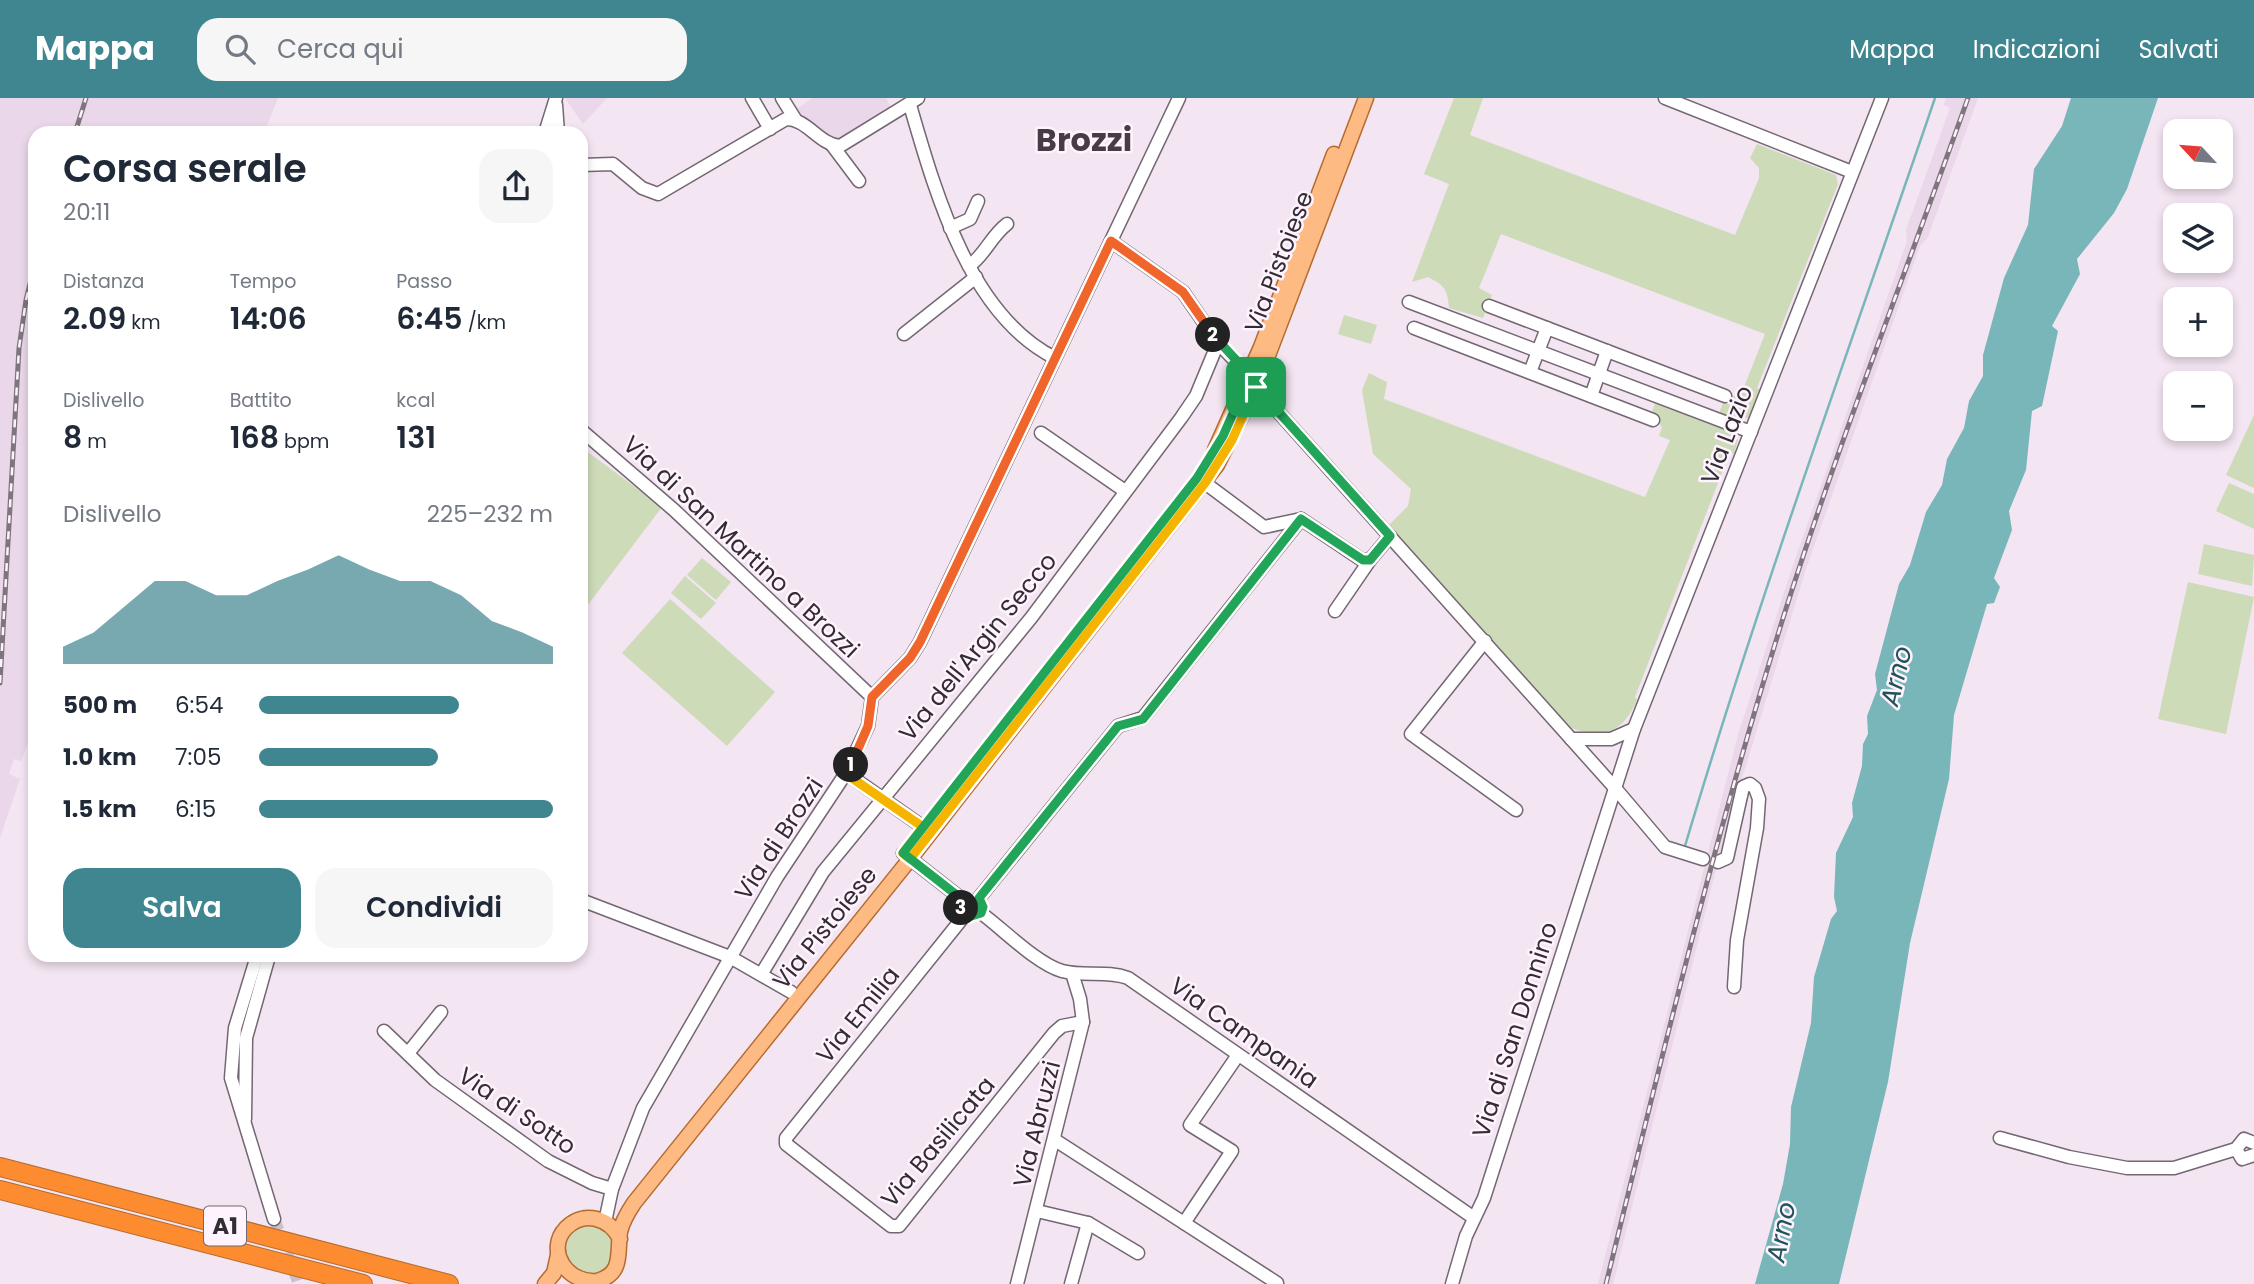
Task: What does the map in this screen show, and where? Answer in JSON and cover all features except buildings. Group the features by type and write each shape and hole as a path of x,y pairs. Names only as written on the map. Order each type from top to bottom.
{"highway":[{"name":"A1","path":"0,1167 450,1284"},
{"name":"A1","path":"0,1190 363,1284"}],"main road":[{"name":"Via Pistoiese","path":"547,1284 604,1280 620,1259 622,1226 634,1203 1205,483 1232,440 1356,98"},
{"name":"Via Pistoiese","path":"547,1284 554,1273 565,1230 577,1221 598,1220 624,1206 791,992 907,856 923,827 1197,478 1253,381 1366,98"},
{"path":"598,1220 620,1239"},
{"path":"558,1254 562,1265 576,1280"}],"street":[{"path":"751,98 770,129"},
{"path":"782,98 795,119 832,145 859,181"},
{"path":"872,697 915,651 1032,429 1055,358 1178,98"},
{"name":"Via Lazio","path":"1615,788 1634,729 1882,98"},
{"path":"547,126 556,99"},
{"path":"556,99 558,126"},
{"path":"1670,99 1852,172"},
{"path":"832,145 840,146 914,102 950,228 973,271 1016,331 1034,347 1055,358"},
{"path":"588,165 612,164 642,188 658,194 665,193 699,168 786,119 795,119"},
{"path":"950,228 970,219 978,201"},
{"path":"904,334 973,271 994,233 1007,224"},
{"path":"1111,241 1183,292 1218,343 1615,788 1660,843 1670,850 1703,859"},
{"path":"1409,302 1751,432"},
{"path":"1489,306 1725,396"},
{"path":"1415,328 1653,420"},
{"path":"1530,372 1547,328"},
{"path":"1473,351 1481,329"},
{"name":"Via dell'Argin Secco","path":"762,973 823,872 881,797 1031,618 1196,396 1206,366 1218,343"},
{"path":"1591,396 1607,351"},
{"path":"1654,395 1663,372"},
{"path":"1032,429 1125,491"},
{"name":"Via di San Martino a Brozzi","path":"588,436 683,519 872,697"},
{"path":"1205,483 1264,527 1301,519 1356,558 1370,560"},
{"path":"979,898 1118,726 1143,719 1301,519"},
{"path":"1335,611 1390,536"},
{"path":"1485,641 1411,734 1516,810"},
{"name":"Via di Brozzi","path":"598,1220 643,1108 777,877 846,774 868,726 872,697"},
{"path":"1571,739 1611,739 1634,729"},
{"path":"846,774 923,827"},
{"path":"1721,862 1743,788 1750,784 1755,788 1759,799 1757,828 1737,940 1734,987"},
{"name":"Via di San Donnino","path":"1452,1284 1474,1218 1484,1198 1615,788"},
{"path":"907,856 963,900"},
{"path":"973,895 979,898 983,907 981,913 972,918 965,915 961,910 963,900 973,895"},
{"path":"588,903 730,957 791,992"},
{"name":"Via Campania","path":"981,913 1047,963 1072,973 1111,973 1128,978 1474,1218"},
{"name":"Via Emilia","path":"785,1141 965,915"},
{"path":"255,962 235,1028 231,1060 234,1097 274,1219"},
{"path":"245,1130 245,1046 267,962"},
{"name":"Via Abruzzi","path":"1017,1284 1083,1022 1080,999 1072,973"},
{"path":"409,1052 441,1012"},
{"name":"Via Basilicata","path":"785,1141 891,1226 899,1226 1055,1033 1062,1027 1083,1022"},
{"name":"Via di Sotto","path":"384,1031 409,1052 435,1080 548,1161 592,1183 612,1189"},
{"path":"1184,1223 1232,1152 1190,1125 1238,1055"},
{"path":"2000,1138 2070,1157 2127,1168 2174,1168 2236,1149 2241,1140 2253,1140"},
{"path":"1055,1140 1277,1283"},
{"path":"2236,1149 2239,1157 2253,1158"},
{"path":"1037,1211 1088,1223 1138,1253"},
{"path":"1071,1284 1088,1223"}],"shaded area":[{"path":"0,98 278,98 267,126 28,126 28,744 21,761 14,759 9,774 20,779 0,838"},
{"path":"565,98 607,98 583,124"},
{"path":"812,98 886,98 892,109 835,143 827,141 794,111"},
{"path":"1946,98 1978,98 1928,237 1920,246 1805,572 1723,841 1613,1284 1598,1284 1738,735 1792,568 1907,241 1906,230 1950,108 1944,105"}],"green space":[{"path":"1454,98 1483,98 1470,135 1735,235 1759,178 1759,168 1750,158 1757,144 1836,175 1838,184 1757,388 1761,390 1749,418 1734,417 1729,430 1738,440 1734,454 1730,452 1635,697 1637,700 1624,721 1609,731 1589,733 1566,726 1388,526 1408,506 1411,489 1373,454 1362,390 1369,373 1387,382 1384,399 1645,497 1670,440 1659,436 1662,427 1651,415 1655,403 1714,426 1725,398 1739,395 1744,387 1765,334 1501,234 1479,288 1492,295 1483,318 1449,308 1444,289 1428,277 1412,282 1449,184 1424,174"},
{"path":"1344,315 1377,325 1371,344 1338,334"},
{"path":"2254,415 2254,488 2226,475"},
{"path":"588,452 662,507 588,605"},
{"path":"2229,483 2254,494 2254,529 2216,511"},
{"path":"2204,544 2254,555 2252,586 2198,574"},
{"path":"702,558 731,582 716,600 687,575"},
{"path":"685,576 716,603 701,619 671,593"},
{"path":"2188,582 2254,597 2226,734 2158,719"},
{"path":"670,599 775,692 727,746 622,653"},
{"path":"589,1226 598,1227 606,1233 612,1241 612,1259 606,1267 598,1273 589,1274 580,1273 572,1267 566,1259 565,1250 566,1241 572,1233 580,1227"}],"water":[{"name":"Arno","path":"2071,98 2158,98 2127,189 2114,213 2077,259 2080,274 2052,326 2058,331 2042,406 2032,411 2026,470 2009,511 2012,530 1994,578 2000,587 1994,603 1987,604 1954,715 1949,779 1910,943 1888,1082 1839,1284 1755,1284 1783,1184 1790,1144 1791,1107 1811,1023 1814,977 1831,919 1837,911 1834,897 1836,853 1853,817 1852,803 1862,766 1863,744 1868,734 1867,716 1877,690 1875,674 1899,584 1910,565 1926,512 1942,485 1947,459 1964,428 1969,401 1983,376 1983,355 2004,278 2028,225 2034,169 2062,126"}],"waterway":[{"path":"1685,846 1775,564 1935,98"}],"tunnel":[{"path":"274,1219 299,1284"}],"railway":[{"path":"77,126 86,98"},
{"path":"1606,1284 1712,864 1784,615 1850,420 1968,98"},
{"path":"0,683 19,348 28,292"}],"district":[{"name":"Brozzi","path":"1084,140"}],"route":[{"path":"1256,387 1232,440 1205,483 1190,503 910,859 903,853 923,827 846,774 868,726 872,697 910,658 920,642 1111,241 1183,292 1218,343 1250,375 1223,436 1197,478 903,853 963,900 961,910 968,917 972,918 981,913 983,904 979,898 1118,726 1143,719 1301,519 1356,558 1363,560 1370,560 1390,536 1256,387"}]}
